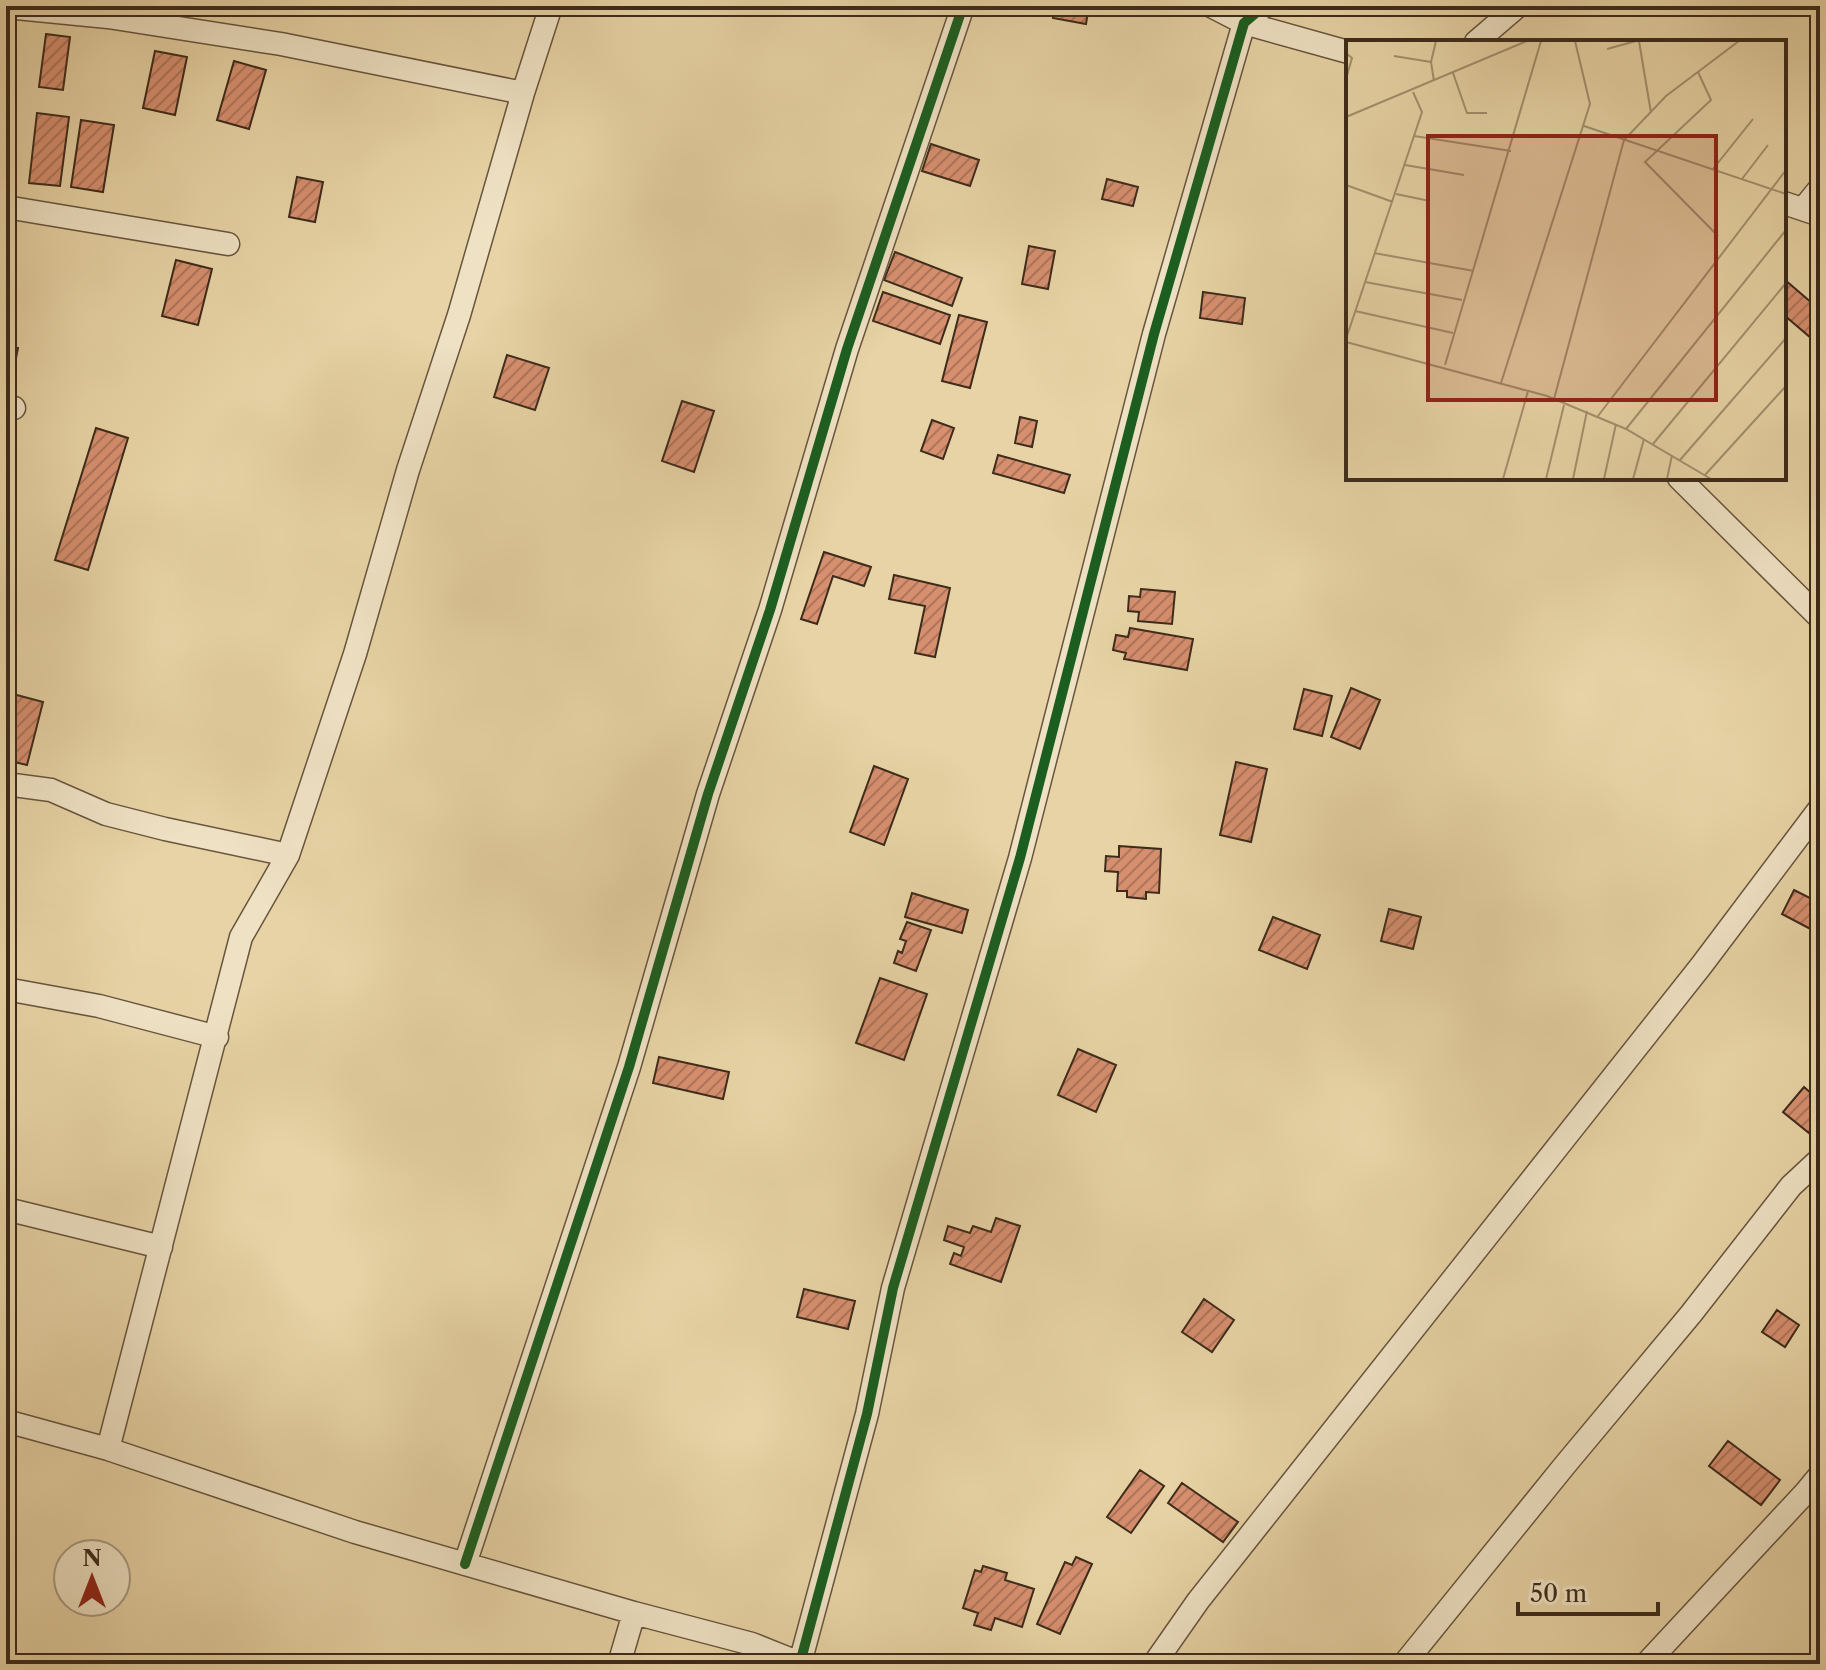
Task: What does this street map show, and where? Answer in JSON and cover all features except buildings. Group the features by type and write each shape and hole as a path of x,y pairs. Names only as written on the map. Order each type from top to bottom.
{"street":[{"path":"108,1449 241,937 288,855 355,654 408,470 459,315 551,6"},
{"path":"465,1564 629,1067 708,794 770,610 847,349 963,6"},
{"path":"1211,6 1244,23 1346,51"},
{"path":"6,1421 108,1449 355,1532 752,1644 801,1664 867,1414 893,1288 1020,858 1154,334 1244,23 1264,6"},
{"path":"1478,40 1518,6"},
{"path":"6,7 108,17 281,44 523,93"},
{"path":"1802,209 1820,188"},
{"path":"6,207 228,244"},
{"path":"1681,480 1820,618"},
{"path":"6,784 51,790 106,814 288,855"},
{"path":"1154,1664 1198,1601 1701,966 1820,808"},
{"path":"6,989 99,1006 217,1037"},
{"path":"1404,1664 1691,1314 1791,1186 1820,1159"},
{"path":"6,1209 161,1247"},
{"path":"1646,1664 1820,1475"},
{"path":"619,1664 634,1613"}],"cycle path":[{"path":"465,1564 629,1067 708,794 770,610 847,349 963,6"},
{"path":"800,1663 867,1414 893,1288 1020,858 1154,334 1244,23 1264,6"}]}
